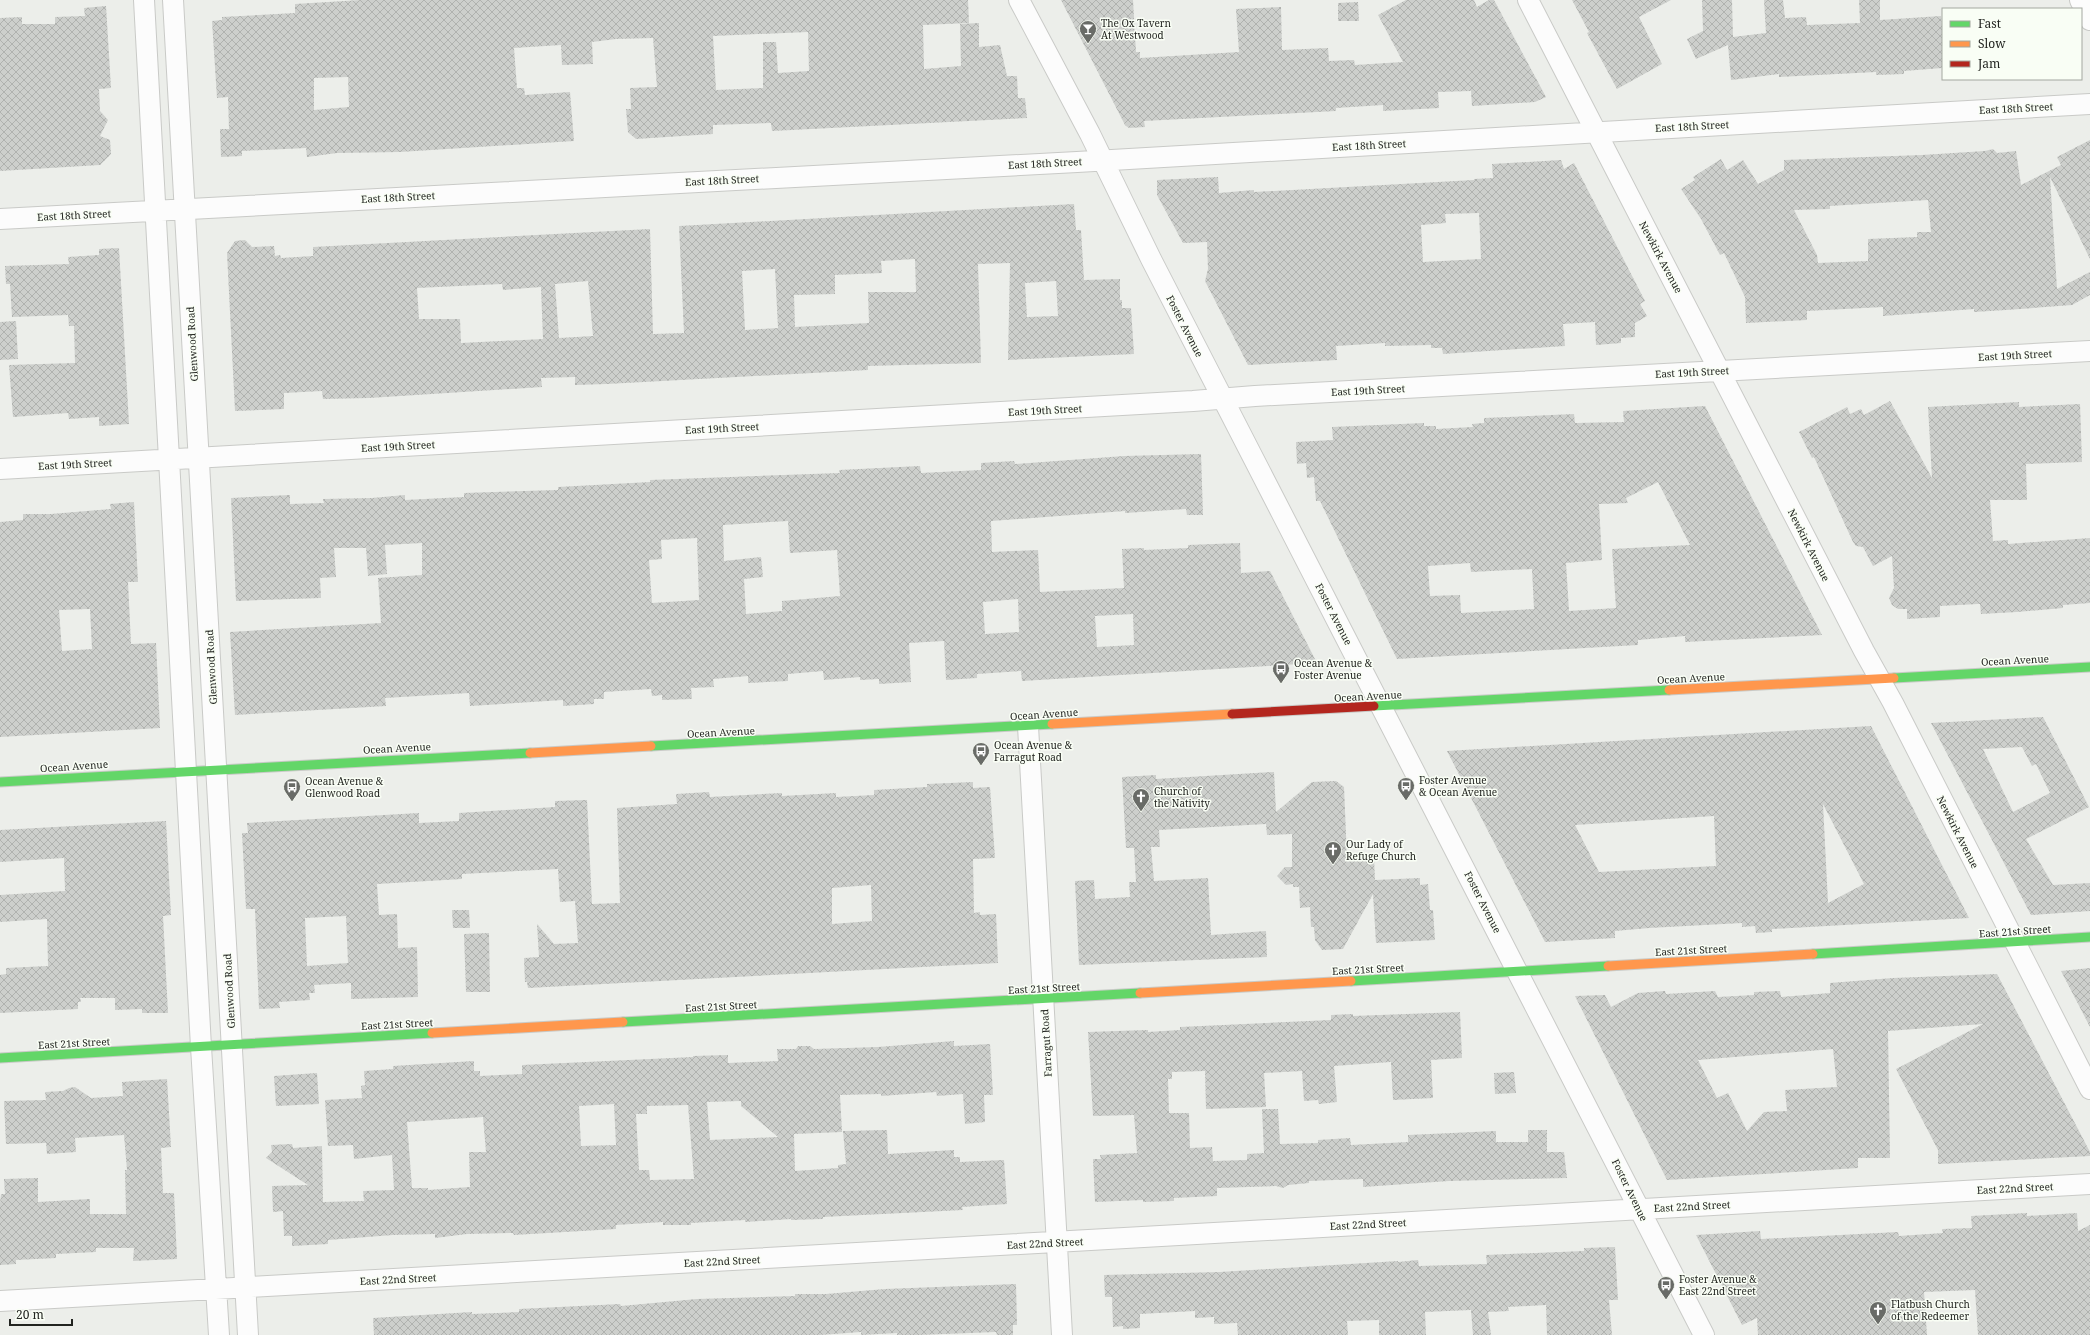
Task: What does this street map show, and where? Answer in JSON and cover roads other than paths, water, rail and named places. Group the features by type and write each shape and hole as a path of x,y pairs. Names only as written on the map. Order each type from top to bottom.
{"street":[{"path":"144,0 201,1046 219,1335"},
{"name":"Glenwood Road","path":"173,0 248,1335"},
{"name":"Foster Avenue","path":"1019,0 1103,160 1151,259 1704,1335"},
{"name":"Newkirk Avenue","path":"1528,0 1880,679 2090,1090"},
{"path":"2080,0 2090,20"},
{"name":"East 18th Street","path":"0,219 1103,160 2090,104"},
{"name":"East 19th Street","path":"0,469 169,458 1720,370 2090,351"},
{"name":"Ocean Avenue","path":"0,782 2090,667"},
{"name":"Farragut Road","path":"1028,726 1062,1335"},
{"name":"East 21st Street","path":"0,1058 1043,999 2090,937"},
{"name":"East 22nd Street","path":"0,1301 1639,1208 2090,1184"}],"place":[{"name":"The Ox Tavern At Westwood","path":"1088,44"},
{"name":"Ocean Avenue & Foster Avenue","path":"1281,684"},
{"name":"Ocean Avenue & Farragut Road","path":"981,766"},
{"name":"Foster Avenue & Ocean Avenue","path":"1406,801"},
{"name":"Ocean Avenue & Glenwood Road","path":"292,802"},
{"name":"Church of the Nativity","path":"1141,812"},
{"name":"Our Lady of Refuge Church","path":"1333,865"},
{"name":"Foster Avenue & East 22nd Street","path":"1666,1300"},
{"name":"Flatbush Church of the Redeemer","path":"1878,1325"}]}
